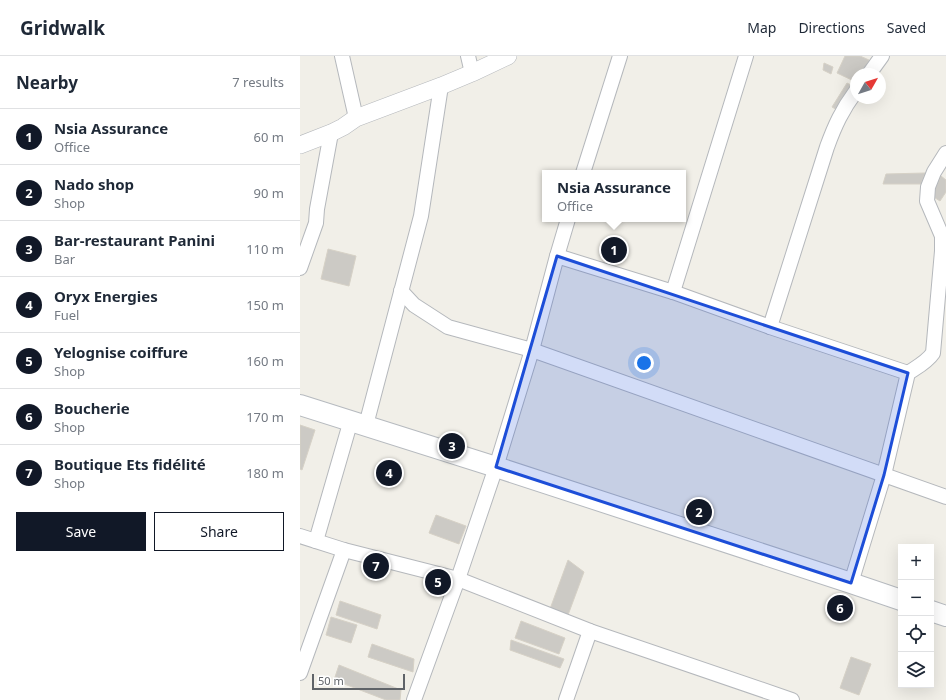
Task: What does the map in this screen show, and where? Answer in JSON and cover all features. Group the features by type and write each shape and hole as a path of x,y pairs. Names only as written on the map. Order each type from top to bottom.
{"main road":[{"path":"300,405 496,467 898,599"},
{"path":"934,612 946,616"}],"street":[{"path":"342,56 356,118"},
{"path":"468,56 472,73"},
{"path":"300,145 331,133 356,118 441,86 508,56"},
{"path":"584,170 620,56"},
{"path":"673,292 746,56"},
{"path":"873,68 882,56"},
{"path":"316,541 358,423 401,291 421,216 441,86"},
{"path":"770,327 827,146 837,121 850,100"},
{"path":"300,268 316,223 317,209 331,133"},
{"path":"850,583 884,475 908,373 921,365 933,353 942,236 927,201 928,187 934,172 946,152"},
{"path":"414,700 496,467 532,350 567,222"},
{"path":"557,256 673,292 770,327 908,373"},
{"path":"401,291 414,305 448,327 532,350 946,497"},
{"path":"300,536 344,550 458,578 590,631 792,700"},
{"path":"300,673 344,550"},
{"path":"566,700 590,631"}],"highlighted area":[{"path":"557,256 908,373 884,475 851,583 496,467"}],"building":[{"path":"845,56 860,56 869,60 865,68 850,68 850,79 837,73"},
{"path":"824,63 833,67 831,74 823,70"},
{"path":"847,83 850,84 850,91 839,111 832,107"},
{"path":"925,173 921,184 883,184 886,174"},
{"path":"941,176 946,180 946,192 940,201 932,196"},
{"path":"328,249 356,256 349,286 321,279"},
{"path":"300,425 315,430 302,470 300,469"},
{"path":"436,515 466,526 459,544 429,533"},
{"path":"568,560 584,572 568,615 550,609"},
{"path":"340,601 381,615 377,629 336,615"},
{"path":"331,617 357,625 351,643 326,635"},
{"path":"521,621 565,638 559,654 515,638"},
{"path":"511,640 564,659 560,668 510,650"},
{"path":"372,644 414,659 413,672 368,657"},
{"path":"851,657 871,664 859,695 840,688"},
{"path":"339,665 401,690 400,700 386,700 334,680"}],"place":[{"name":"Nsia Assurance","path":"614,250"},
{"name":"Bar-restaurant Panini","path":"452,446"},
{"name":"Oryx Energies","path":"389,473"},
{"name":"Nado shop","path":"699,512"},
{"name":"Boutique Ets fidélité","path":"376,566"},
{"name":"Yelognise coiffure","path":"438,582"},
{"name":"Boucherie","path":"840,608"}]}
